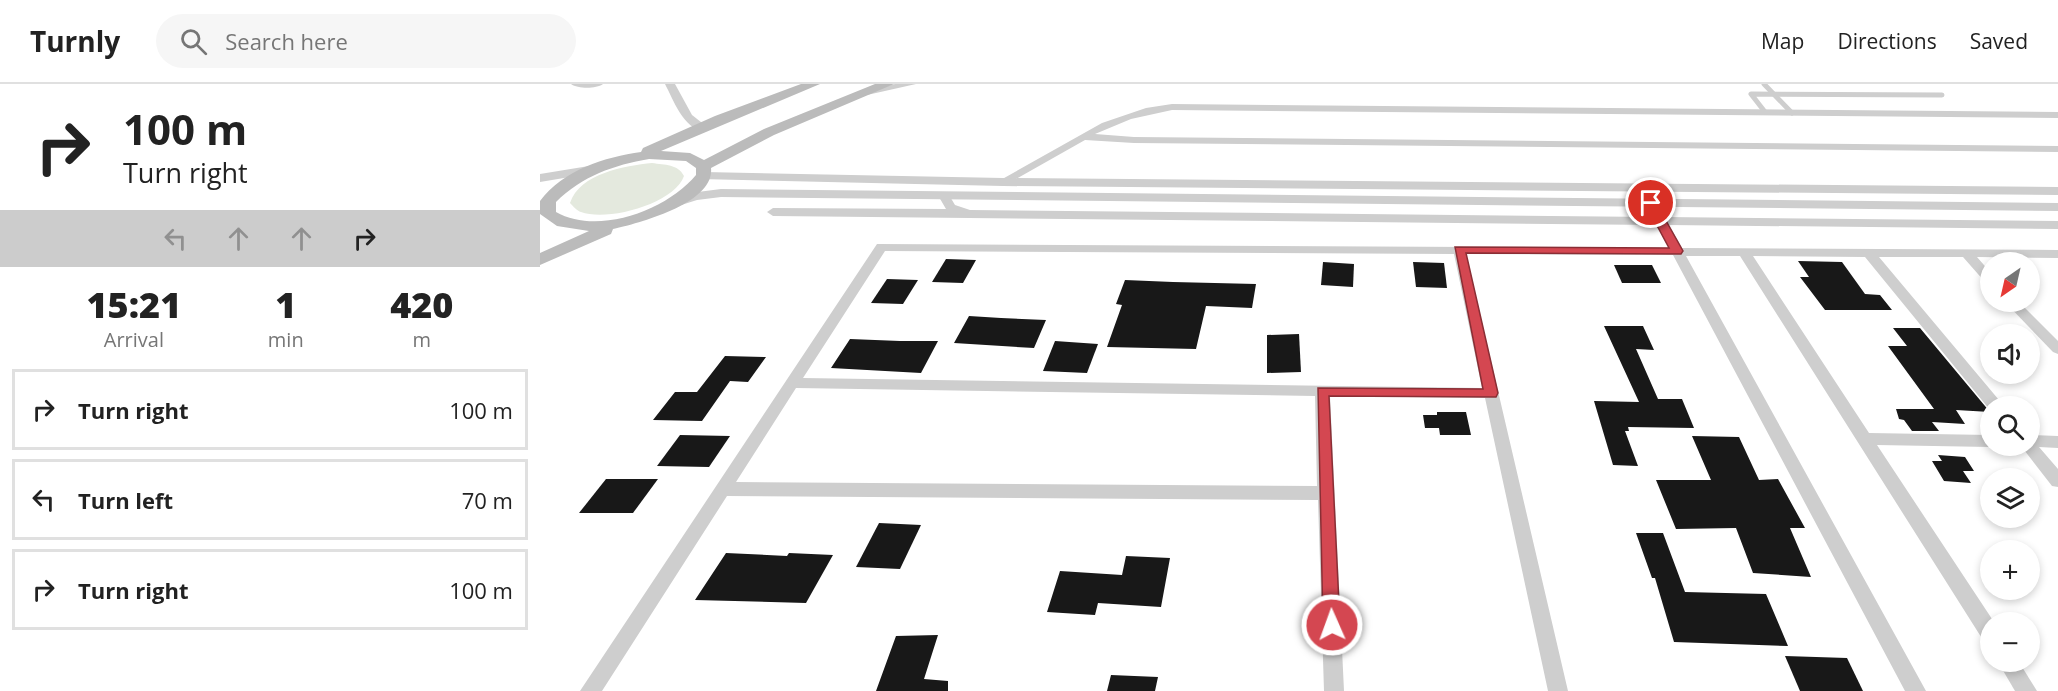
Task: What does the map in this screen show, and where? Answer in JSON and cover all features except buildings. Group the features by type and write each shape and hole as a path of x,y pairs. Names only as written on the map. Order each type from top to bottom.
{"main road":[{"path":"631,220 604,225 577,226 553,219 548,214 544,203 560,188 589,170 634,157 813,84"},
{"path":"540,260 583,238 675,203 690,194 704,171 769,132 887,84"},
{"path":"634,157 678,155 690,158 704,171"}],"street":[{"path":"576,84 598,84"},
{"path":"670,84 688,117 702,128"},
{"path":"867,92 911,84"},
{"path":"1003,182 1129,115 1172,107 2058,115"},
{"path":"1086,137 1169,140 2058,149"},
{"path":"540,178 589,170"},
{"path":"704,171 1003,182 2058,191"},
{"path":"675,203 695,196 721,194 2058,207"},
{"path":"945,197 950,207 960,213"},
{"path":"1651,203 1916,691"},
{"path":"773,212 2058,225"},
{"path":"590,691 878,249 884,246 2058,254"},
{"path":"1459,250 1558,691"},
{"path":"1743,252 1980,618"},
{"path":"1869,253 1988,396"},
{"path":"1966,253 1980,268"},
{"path":"2024,312 2052,335 2058,349"},
{"path":"791,382 1491,393"},
{"path":"1322,391 1334,691"},
{"path":"1865,439 1980,441"},
{"path":"2040,443 2058,442"},
{"path":"2039,456 2058,481"},
{"path":"722,489 1326,493"},
{"path":"2015,672 2027,691"}],"lane":[{"path":"1764,84 1792,113"},
{"path":"1765,112 1751,94 1942,95"}],"shaded area":[{"path":"652,163 675,167 684,176 678,186 654,202 607,215 581,212 570,203 575,193 593,178 617,169"}],"route":[{"path":"1332,625 1322,391 1491,393 1459,250 1677,251 1651,203"}]}
